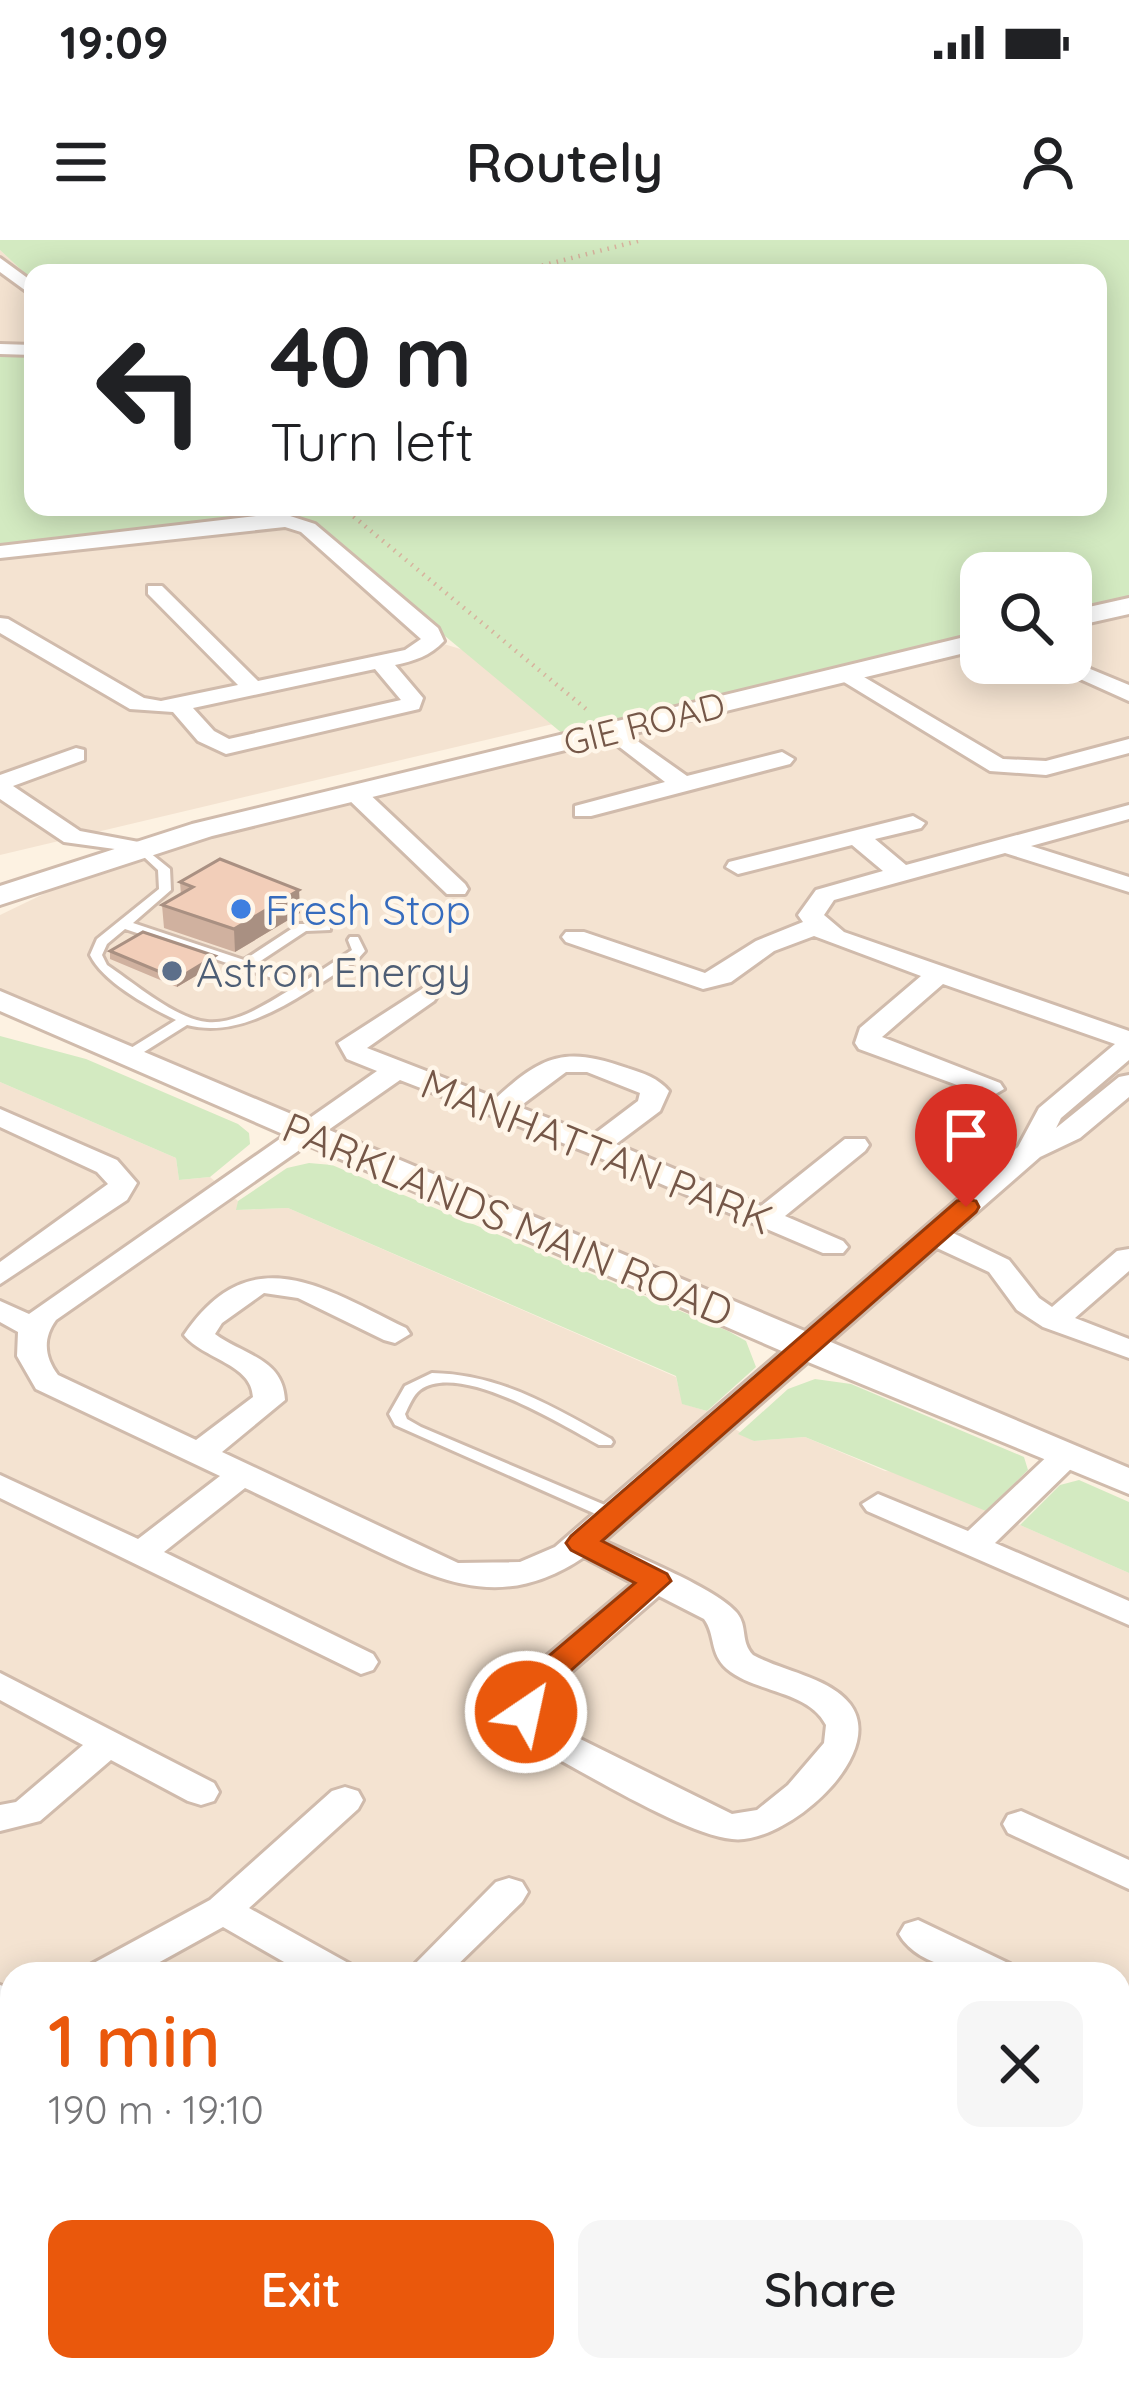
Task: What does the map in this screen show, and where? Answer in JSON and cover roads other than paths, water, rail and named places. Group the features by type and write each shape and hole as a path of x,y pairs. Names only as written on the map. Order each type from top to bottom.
{"street":[{"path":"0,263 24,283"},
{"path":"0,552 264,521 296,522 433,637 431,646 420,652 180,707 138,704 0,624"},
{"path":"155,590 255,690"},
{"path":"1092,615 1129,605"},
{"name":"GIE ROAD","path":"0,896 74,868 306,805 960,646"},
{"path":"180,707 216,744 232,746 411,704 412,698 380,662"},
{"path":"855,671 894,702 988,762 1008,769 1046,768 1129,746"},
{"path":"1092,675 1129,694"},
{"path":"612,730 682,784"},
{"path":"0,785 76,755"},
{"path":"584,811 782,759"},
{"path":"0,785 73,837 142,852"},
{"path":"355,793 456,889"},
{"path":"1030,1150 1049,1114 1129,1043 835,937 817,926 811,911 820,897 1129,812"},
{"path":"738,867 913,823"},
{"path":"857,836 901,874"},
{"path":"73,837 74,868"},
{"path":"1006,845 1129,885"},
{"name":"GIE ROAD","path":"0,915 142,852"},
{"path":"575,937 703,982 722,977 765,946 817,926"},
{"path":"939,974 891,1012 869,1034 868,1043 990,1090"},
{"path":"398,1070 356,1053 351,1043 425,995"},
{"name":"PARKLANDS MAIN ROAD","path":"0,1000 1129,1482"},
{"name":"PARKLANDS MAIN ROAD","path":"0,1024 135,1060"},
{"path":"500,1110 547,1068 567,1060 588,1062 655,1091 650,1105 596,1146"},
{"name":"MANHATTAN PARK","path":"32,1328 304,1131 398,1070 596,1146 833,1247"},
{"path":"0,1310 32,1328 30,1348 47,1382 451,1573 505,1578 538,1570 581,1543 1030,1150 1070,1132 1129,1084"},
{"path":"0,1117 107,1166 122,1183 117,1195 0,1275"},
{"path":"763,1219 856,1145"},
{"path":"934,1235 999,1266 1028,1304 1054,1321 1129,1349"},
{"path":"1054,1321 1127,1257"},
{"path":"200,1454 269,1400 271,1393 258,1370 199,1336 211,1317 254,1287 271,1283 308,1292 395,1334"},
{"path":"973,1545 1066,1456"},
{"path":"140,1554 243,1474"},
{"path":"0,1485 361,1662"},
{"path":"878,1504 1129,1614"},
{"path":"581,1543 656,1581 721,1616 728,1649 735,1658 818,1697 844,1723 842,1746 777,1818 765,1825 736,1829 711,1822 546,1737 530,1721 526,1702 536,1683 656,1581"},
{"path":"0,1685 201,1792"},
{"path":"0,1818 27,1812 108,1743"},
{"path":"128,1962 223,1910 345,1800"},
{"path":"1021,1824 1129,1876"},
{"path":"436,1962 509,1892"},
{"path":"223,1910 315,1962"},
{"path":"918,1934 973,1962"}],"lane":[{"path":"142,852 164,869 165,890 101,942 96,955 102,967 203,1026 229,1024 305,985 359,952 354,940"},
{"path":"124,924 305,985"},
{"path":"246,965 303,927 326,927"},
{"path":"135,1060 187,1019"},
{"path":"605,1442 514,1396 457,1375 435,1375 414,1388 397,1414 400,1422 415,1430 613,1515"}],"place":[{"name":"Fresh Stop","path":"241,909"},
{"name":"Astron Energy","path":"172,971"}]}
